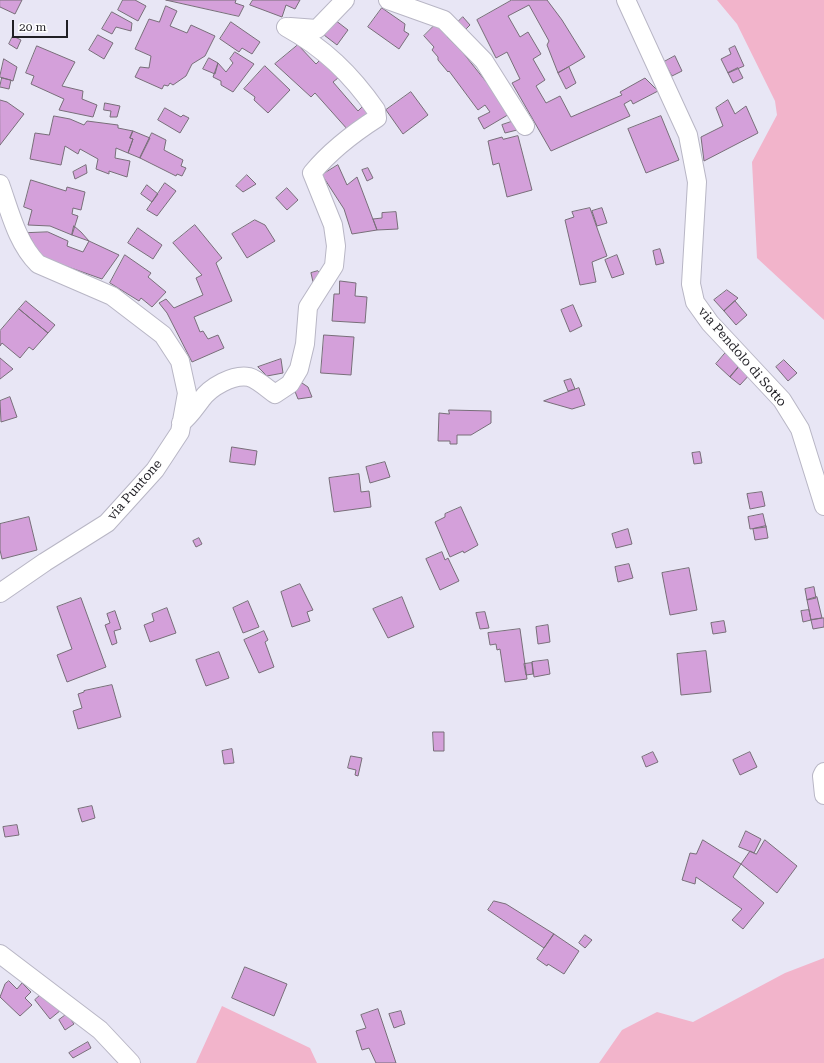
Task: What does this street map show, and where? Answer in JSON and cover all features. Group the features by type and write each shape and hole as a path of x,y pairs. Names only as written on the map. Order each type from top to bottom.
{"street":[{"path":"181,423 192,415 201,399 213,388 235,377 250,377 275,394 290,384 299,369 305,344 308,307 334,266 336,246 333,225 312,172 344,140 377,118 376,110 345,70 311,41 286,26 317,29 345,0"},
{"path":"388,0 444,20 484,61 525,126"},
{"name":"via Pendolo di Sotto","path":"626,0 688,135 697,182 691,284 695,302 710,323 782,400 800,429 824,506"},
{"name":"via Puntone","path":"0,184 17,233 30,256 38,264 112,296 164,335 180,361 187,392 180,432 155,470 106,523 0,593"},
{"path":"824,772 822,776 824,795"},
{"path":"0,954 100,1030 131,1063"}],"shaded area":[{"path":"717,0 824,0 824,320 757,258 752,162 777,115 775,101 737,24"},
{"path":"824,958 824,1063 599,1063 622,1030 657,1012 693,1022 785,973"},
{"path":"222,1006 310,1048 317,1063 196,1063"}],"building":[{"path":"0,0 22,0 15,14 0,7"},
{"path":"123,0 135,0 146,6 138,21 118,10"},
{"path":"166,0 236,0 235,3 244,6 239,16"},
{"path":"253,0 300,0 295,9 286,5 282,17 250,5"},
{"path":"512,0 547,0 562,20 585,57 558,73 547,45 549,41 529,5 508,16 520,37 528,32 541,54 533,59 545,80 536,86 546,103 560,96 571,117 622,95 620,92 645,78 658,91 633,104 631,100 624,104 630,116 551,151 512,83 520,79 507,52 496,58 477,20"},
{"path":"166,6 177,11 170,26 187,33 191,25 215,36 205,56 192,64 186,76 173,85 170,83 168,86 164,85 162,89 135,77 140,67 149,68 151,56 135,49 149,19 159,22"},
{"path":"382,8 405,24 404,31 409,34 399,49 368,27"},
{"path":"112,12 132,23 131,31 116,27 112,34 102,29"},
{"path":"463,17 470,25 464,31 457,23"},
{"path":"335,20 348,30 337,45 324,35"},
{"path":"231,22 260,42 252,54 242,48 239,52 220,39"},
{"path":"438,22 450,33 447,37 464,54 511,113 484,129 478,118 490,112 485,105 478,110 449,71 448,72 438,60 438,57 432,50 434,47 424,36"},
{"path":"98,35 113,43 104,59 89,50"},
{"path":"13,36 21,40 17,49 9,44"},
{"path":"298,45 316,64 320,60 338,78 333,82 358,111 364,105 370,114 348,130 315,93 311,97 275,64"},
{"path":"37,46 75,62 62,86 83,91 82,99 97,105 93,117 59,110 64,99 31,84 34,76 26,73"},
{"path":"735,46 744,66 728,73 721,59 731,54 729,49"},
{"path":"235,52 254,64 233,92 221,85 221,81 213,77 218,63 226,72 233,63 230,59"},
{"path":"675,56 682,71 672,76 664,62"},
{"path":"209,58 218,63 215,74 203,69"},
{"path":"4,59 17,67 13,81 0,77"},
{"path":"265,66 290,90 268,113 254,100 255,97 244,89"},
{"path":"569,67 576,83 566,89 558,73"},
{"path":"738,68 743,78 733,83 728,73"},
{"path":"2,78 11,80 9,89 0,87"},
{"path":"411,92 428,115 403,134 386,110"},
{"path":"0,100 7,102 24,114 0,145"},
{"path":"728,100 735,114 746,106 758,133 704,161 701,137 723,126 716,108"},
{"path":"105,103 120,106 117,117 110,117 111,111 104,110"},
{"path":"165,108 181,117 183,115 189,118 180,133 158,120"},
{"path":"54,116 70,119 84,125 87,121 118,125 118,128 133,131 130,138 133,139 128,153 116,148 115,158 130,161 127,177 109,171 109,174 96,169 98,159 80,149 78,154 65,146 61,165 30,159 35,133 49,135"},
{"path":"661,116 679,160 646,173 628,129"},
{"path":"514,121 517,130 505,133 502,125"},
{"path":"133,131 150,138 140,158 128,153 133,139 130,138"},
{"path":"152,133 166,140 164,150 183,160 181,166 186,168 182,176 177,174 176,176 140,158"},
{"path":"518,136 532,190 507,197 499,163 493,165 488,141 502,137 503,139"},
{"path":"86,165 87,173 75,179 73,172"},
{"path":"338,165 347,185 357,177 377,230 352,234 344,209 322,175"},
{"path":"368,168 373,178 367,181 362,170"},
{"path":"247,175 256,184 243,192 236,186"},
{"path":"31,180 66,191 67,187 85,192 81,210 73,208 72,214 78,216 72,235 50,226 28,225 32,210 24,207"},
{"path":"165,183 176,191 157,216 147,210"},
{"path":"147,185 158,194 152,202 141,194"},
{"path":"287,188 298,200 287,210 276,198"},
{"path":"590,208 607,256 592,262 596,282 580,285 565,220 574,217 572,212"},
{"path":"602,208 607,223 597,226 592,211"},
{"path":"396,212 398,229 377,230 373,219 382,218 382,213"},
{"path":"255,220 265,225 275,241 247,258 232,234"},
{"path":"195,225 222,258 216,263 232,301 194,317 200,332 203,331 208,339 218,335 224,348 192,362 167,313 159,303 166,299 174,308 203,295 196,278 202,275 173,243"},
{"path":"74,226 81,232 89,241 72,235"},
{"path":"138,228 162,245 153,259 128,243"},
{"path":"48,232 68,241 67,246 83,252 89,241 119,255 102,279 40,257 28,233"},
{"path":"660,249 664,263 656,265 653,251"},
{"path":"125,255 151,273 148,277 166,292 152,307 141,298 139,301 110,283"},
{"path":"617,255 624,274 612,278 605,260"},
{"path":"318,271 321,275 313,282 311,273"},
{"path":"340,281 356,283 355,296 367,297 365,323 332,321 334,294 339,294"},
{"path":"727,290 738,298 724,311 714,300"},
{"path":"26,301 55,325 48,333 19,309"},
{"path":"735,301 747,315 736,325 724,311"},
{"path":"573,305 582,326 570,332 561,310"},
{"path":"19,309 48,333 33,350 29,347 20,358 2,343 0,346 0,331"},
{"path":"324,335 354,337 351,375 321,373"},
{"path":"728,350 742,363 730,377 716,364"},
{"path":"0,358 13,369 0,379"},
{"path":"281,359 283,373 267,376 258,367"},
{"path":"784,360 797,373 788,381 776,367"},
{"path":"742,363 752,372 740,385 730,377"},
{"path":"571,379 575,389 568,391 564,381"},
{"path":"302,383 308,387 312,397 298,399 294,389"},
{"path":"579,388 585,405 572,409 544,401"},
{"path":"10,397 17,417 1,422 0,401"},
{"path":"449,410 491,411 491,423 471,435 457,435 457,444 450,444 450,441 438,441 439,413 449,414"},
{"path":"232,447 257,451 255,465 230,462"},
{"path":"700,452 702,463 694,464 692,453"},
{"path":"385,462 390,477 370,483 366,467"},
{"path":"359,474 361,492 369,491 371,507 334,512 329,478"},
{"path":"762,492 765,506 750,509 747,494"},
{"path":"461,507 478,545 464,553 463,551 450,557 435,522 445,517 445,514"},
{"path":"763,514 766,527 750,529 748,517"},
{"path":"29,517 37,550 2,559 0,550 0,524"},
{"path":"766,526 768,538 755,540 753,529"},
{"path":"628,529 632,544 616,548 612,534"},
{"path":"199,538 202,544 196,547 193,541"},
{"path":"442,552 445,560 448,558 459,581 440,590 426,559"},
{"path":"629,564 633,578 618,582 615,567"},
{"path":"689,568 697,610 670,615 662,573"},
{"path":"300,584 313,610 307,612 310,621 292,627 281,592"},
{"path":"814,587 816,598 807,600 805,589"},
{"path":"402,597 414,627 388,638 373,609"},
{"path":"817,597 822,618 811,620 807,600"},
{"path":"81,598 106,667 67,682 57,655 72,649 57,607"},
{"path":"248,601 259,627 243,633 233,608"},
{"path":"167,608 176,633 150,642 144,625 154,621 152,614"},
{"path":"809,610 811,620 803,622 801,611"},
{"path":"115,611 121,629 114,631 117,643 112,645 105,625 110,623 107,614"},
{"path":"485,612 489,628 480,629 476,613"},
{"path":"824,618 824,627 813,629 811,620"},
{"path":"724,621 726,632 713,634 711,623"},
{"path":"548,625 550,642 538,644 536,627"},
{"path":"520,629 527,679 505,682 500,649 497,650 496,644 490,645 488,633"},
{"path":"264,631 268,640 265,642 274,667 259,673 244,640"},
{"path":"706,651 711,692 681,695 677,654"},
{"path":"219,652 229,678 206,686 196,660"},
{"path":"548,660 550,674 534,677 532,662"},
{"path":"532,663 533,674 526,675 524,664"},
{"path":"112,685 121,717 78,729 73,711 82,708 78,694 84,691"},
{"path":"433,732 444,732 444,751 434,751"},
{"path":"232,749 234,763 224,764 222,751"},
{"path":"653,752 658,762 646,767 642,757"},
{"path":"750,752 757,767 740,775 733,760"},
{"path":"351,756 362,758 358,776 355,775 356,770 348,768"},
{"path":"92,806 95,818 82,822 78,809"},
{"path":"17,825 19,835 5,837 3,827"},
{"path":"746,831 761,839 754,853 739,847"},
{"path":"703,840 741,864 733,877 764,903 743,929 732,920 742,909 696,877 695,884 682,880 690,853 696,854"},
{"path":"765,840 797,866 777,893 741,864 750,851 756,854"},
{"path":"494,901 506,904 554,934 544,948 488,910"},
{"path":"554,934 579,951 564,974 548,964 547,966 537,959"},
{"path":"585,935 592,940 585,948 579,943"},
{"path":"245,967 287,984 274,1016 232,998"},
{"path":"9,981 17,989 22,983 31,992 25,998 32,1005 20,1016 0,997 5,984"},
{"path":"45,991 61,1010 50,1019 35,1000"},
{"path":"378,1009 396,1063 376,1063 369,1048 362,1050 356,1031 366,1028 361,1015"},
{"path":"401,1011 405,1024 394,1028 389,1014"},
{"path":"67,1014 74,1024 65,1030 59,1020"},
{"path":"88,1042 91,1048 73,1058 69,1053"}]}
